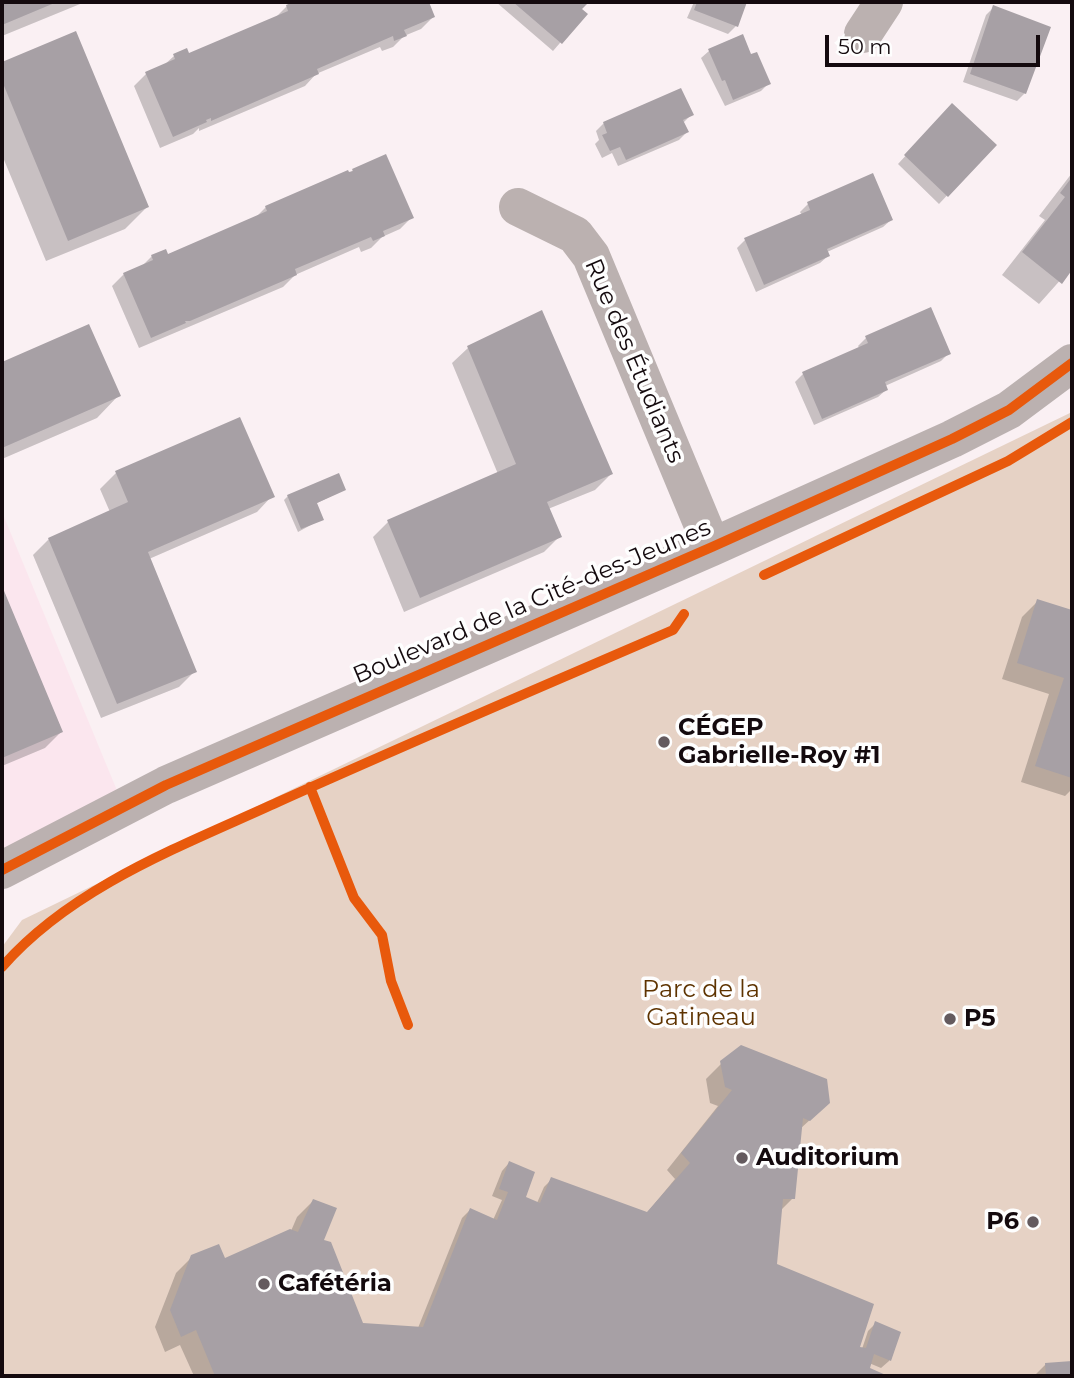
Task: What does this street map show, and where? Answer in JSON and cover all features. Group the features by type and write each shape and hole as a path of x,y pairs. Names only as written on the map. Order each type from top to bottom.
{"street":[{"path":"863,34 884,2"},
{"name":"Rue des Étudiants","path":"518,207 575,235 591,256 712,547"},
{"name":"Boulevard de la Cité-des-Jeunes","path":"2,870 123,805 230,756 712,547 975,427 1009,410 1072,363"},
{"name":"Boulevard de la Cité-des-Jeunes","path":"2,893 63,839"}],"shaded area":[{"path":"2,512 123,805 2,870"}],"green space":[{"name":"Parc de la Gatineau","path":"1072,412 1072,1376 2,1376 2,947 22,920"}],"building":[{"path":"2,2 57,2 2,25"},
{"path":"293,2 429,2 435,17 404,30 407,36 394,41 393,36 317,69 319,74 211,121 211,118 206,120 207,122 173,137 145,72 175,59 173,54 187,48 189,53 288,11 286,5"},
{"path":"513,2 589,2 582,9 588,14 562,44"},
{"path":"697,2 747,2 738,27 694,10"},
{"path":"993,5 1051,27 1026,94 970,74"},
{"path":"76,31 149,207 68,241 2,81 2,62"},
{"path":"743,34 751,54 757,52 771,84 733,100 708,49"},
{"path":"681,88 694,115 683,120 689,132 626,160 620,147 610,151 602,135 607,133 603,122"},
{"path":"952,103 997,145 948,197 904,155"},
{"path":"386,154 414,218 383,231 385,236 373,241 371,237 295,269 297,275 185,321 186,323 151,338 123,273 153,260 151,255 166,249 168,254 267,211 265,206 348,170 353,171 352,169"},
{"path":"873,173 893,220 827,249 830,256 764,285 744,238 810,210 807,202"},
{"path":"1072,177 1072,270 1062,284 1022,252 1065,197 1060,193"},
{"path":"931,307 951,354 885,382 888,390 822,419 802,372 868,343 865,336"},
{"path":"542,310 613,474 547,502 562,537 420,598 387,520 516,464 467,346"},
{"path":"89,324 121,396 2,448 2,362"},
{"path":"240,417 275,497 148,552 197,672 117,704 48,538 128,502 115,471"},
{"path":"339,473 346,490 317,503 324,520 301,529 287,495"},
{"path":"2,586 63,732 2,758"},
{"path":"1037,599 1072,610 1072,778 1035,766 1064,678 1017,663"},
{"path":"741,1045 827,1079 830,1103 810,1121 803,1118 795,1199 783,1199 777,1264 874,1304 860,1347 866,1348 875,1321 901,1332 891,1361 874,1354 870,1368 888,1376 215,1376 196,1330 181,1337 170,1310 191,1255 219,1244 225,1258 290,1229 298,1232 313,1199 337,1208 324,1240 331,1242 363,1323 423,1327 470,1208 497,1220 508,1192 499,1189 509,1161 535,1172 526,1197 540,1203 551,1177 647,1212 690,1163 681,1153 732,1090 725,1087 720,1061"},
{"path":"1072,1361 1072,1376 1046,1376 1045,1363"}],"cycle path":[{"path":"2,870 166,785 712,547 952,439 1009,410 1072,363"},
{"path":"764,575 1008,461 1072,422"},
{"path":"2,967 30,938 62,913 95,891 167,852 673,630 684,614"},
{"path":"310,787 354,898 382,935 391,981 408,1025"}],"place":[{"name":"CÉGEP Gabrielle-Roy #1","path":"664,742"},
{"name":"P5","path":"950,1019"},
{"name":"Auditorium","path":"742,1158"},
{"name":"P6","path":"1033,1222"},
{"name":"Cafétéria","path":"264,1284"}]}
